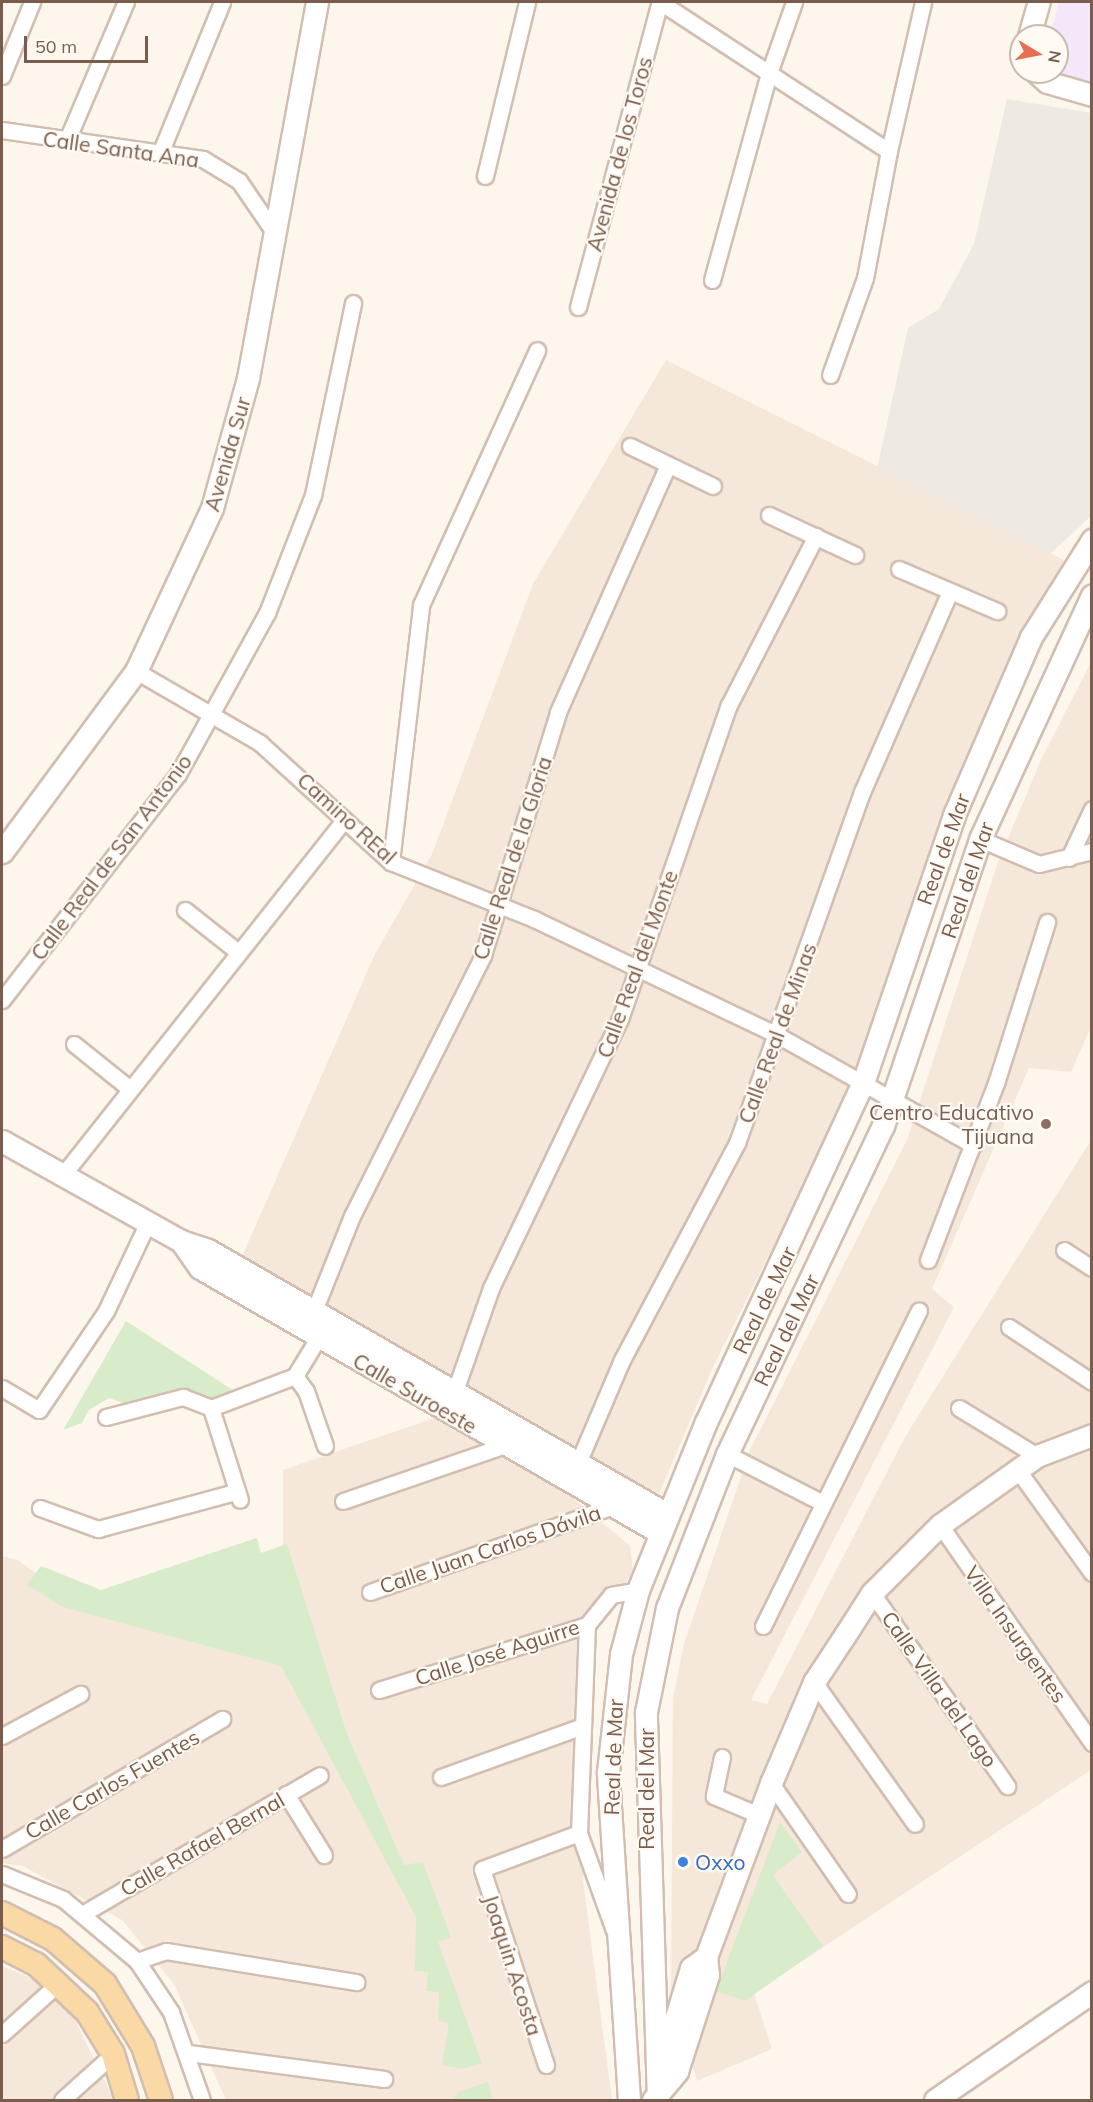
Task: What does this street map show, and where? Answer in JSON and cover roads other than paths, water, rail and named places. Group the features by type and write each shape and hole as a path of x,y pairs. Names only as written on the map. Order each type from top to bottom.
{"main road":[{"path":"2,1913 53,1940 105,1984 143,2046 161,2100"},
{"path":"2,1947 60,1983 87,2012 113,2054 128,2100"}],"street":[{"path":"2,76 32,2"},
{"path":"67,140 126,2"},
{"path":"161,151 222,2"},
{"name":"Avenida Sur","path":"2,852 136,671 193,557 220,485 276,237 318,2"},
{"path":"485,176 527,2"},
{"path":"660,2 768,76 889,151"},
{"name":"Avenida de los Toros","path":"578,307 660,2"},
{"path":"712,280 768,76 794,2"},
{"path":"830,375 865,278 889,151 923,2"},
{"path":"1033,24 1039,2"},
{"path":"1054,84 1092,95"},
{"name":"Calle Santa Ana","path":"2,130 161,151 203,159 239,181 276,237"},
{"name":"Calle Real de San Antonio","path":"2,1000 178,774 214,715 267,613 313,495 353,303"},
{"path":"391,862 420,606 537,350"},
{"path":"630,446 713,486"},
{"name":"Calle Real de la Gloria","path":"314,1311 343,1236 456,1014 501,905 558,712 668,465"},
{"path":"769,515 855,555"},
{"name":"Calle Real del Monte","path":"455,1391 491,1288 598,1071 638,970 729,705 816,536"},
{"name":"Real de Mar","path":"629,2097 616,1936 610,1750 621,1654 638,1590 663,1523 864,1080 954,815 1031,637 1092,540"},
{"path":"899,569 997,611"},
{"name":"Calle Real de Minas","path":"578,1463 622,1360 737,1143 862,792 950,592"},
{"name":"Real del Mar","path":"656,2099 646,1712 667,1608 727,1454 894,1100 980,839 1092,595"},
{"name":"Camino REal","path":"136,671 214,715 297,773 344,820 391,862 501,905 777,1035 864,1080 894,1100 974,1145"},
{"path":"1069,858 1092,809"},
{"path":"62,1176 344,820"},
{"path":"980,839 1038,864 1092,851"},
{"path":"185,909 238,952"},
{"path":"928,1260 974,1145 1047,922"},
{"path":"74,1044 130,1089"},
{"name":"Calle Suroeste","path":"2,1141 181,1241 208,1250 455,1391 578,1463 663,1523"},
{"path":"2,1388 39,1410 106,1311 148,1222"},
{"name":"Calle Suroeste","path":"181,1241 200,1268 318,1338 610,1507 663,1523"},
{"path":"1064,1250 1092,1268"},
{"path":"763,1626 821,1502 919,1311"},
{"path":"1009,1327 1092,1382"},
{"path":"106,1417 183,1397 211,1408 295,1376 318,1338"},
{"path":"295,1376 311,1401 325,1446"},
{"path":"40,1508 98,1528 237,1496 211,1408"},
{"path":"959,1408 1037,1456"},
{"path":"656,2099 678,2071 708,1975 706,1957 771,1783 814,1682 872,1593 940,1525 1017,1468 1037,1456 1092,1435"},
{"path":"343,1501 506,1445"},
{"path":"727,1454 821,1502"},
{"path":"1017,1468 1092,1573"},
{"name":"Calle Juan Carlos Dávila","path":"370,1592 610,1507"},
{"name":"Villa Insurgentes","path":"940,1525 1092,1743"},
{"name":"Calle José Aguirre","path":"379,1690 587,1625 611,1595 638,1590"},
{"name":"Calle Villa del Lago","path":"872,1593 1007,1786"},
{"path":"587,1625 580,1727 579,1833 616,1936"},
{"path":"814,1682 915,1824"},
{"path":"2,1736 80,1694"},
{"name":"Calle Carlos Fuentes","path":"2,1849 222,1719"},
{"path":"441,1777 580,1727"},
{"path":"722,1757 714,1796 759,1815"},
{"name":"Calle Rafael Bernal","path":"84,1913 320,1775"},
{"path":"771,1783 848,1894"},
{"path":"286,1794 324,1855"},
{"name":"Joaquin Acosta","path":"546,2065 482,1866 579,1833"},
{"path":"2,1874 84,1913 137,1961 171,2012 189,2053 202,2100"},
{"path":"137,1961 166,1951 356,1982"},
{"path":"629,2097 657,2075 666,2060 691,1968 706,1957"},
{"path":"2,2034 60,1983"},
{"path":"935,2100 1092,1992"},
{"path":"189,2053 384,2079"},
{"path":"62,2100 113,2054"}],"place":[{"name":"Centro Educativo Tijuana","path":"1046,1124"},
{"name":"Oxxo","path":"683,1862"}]}
